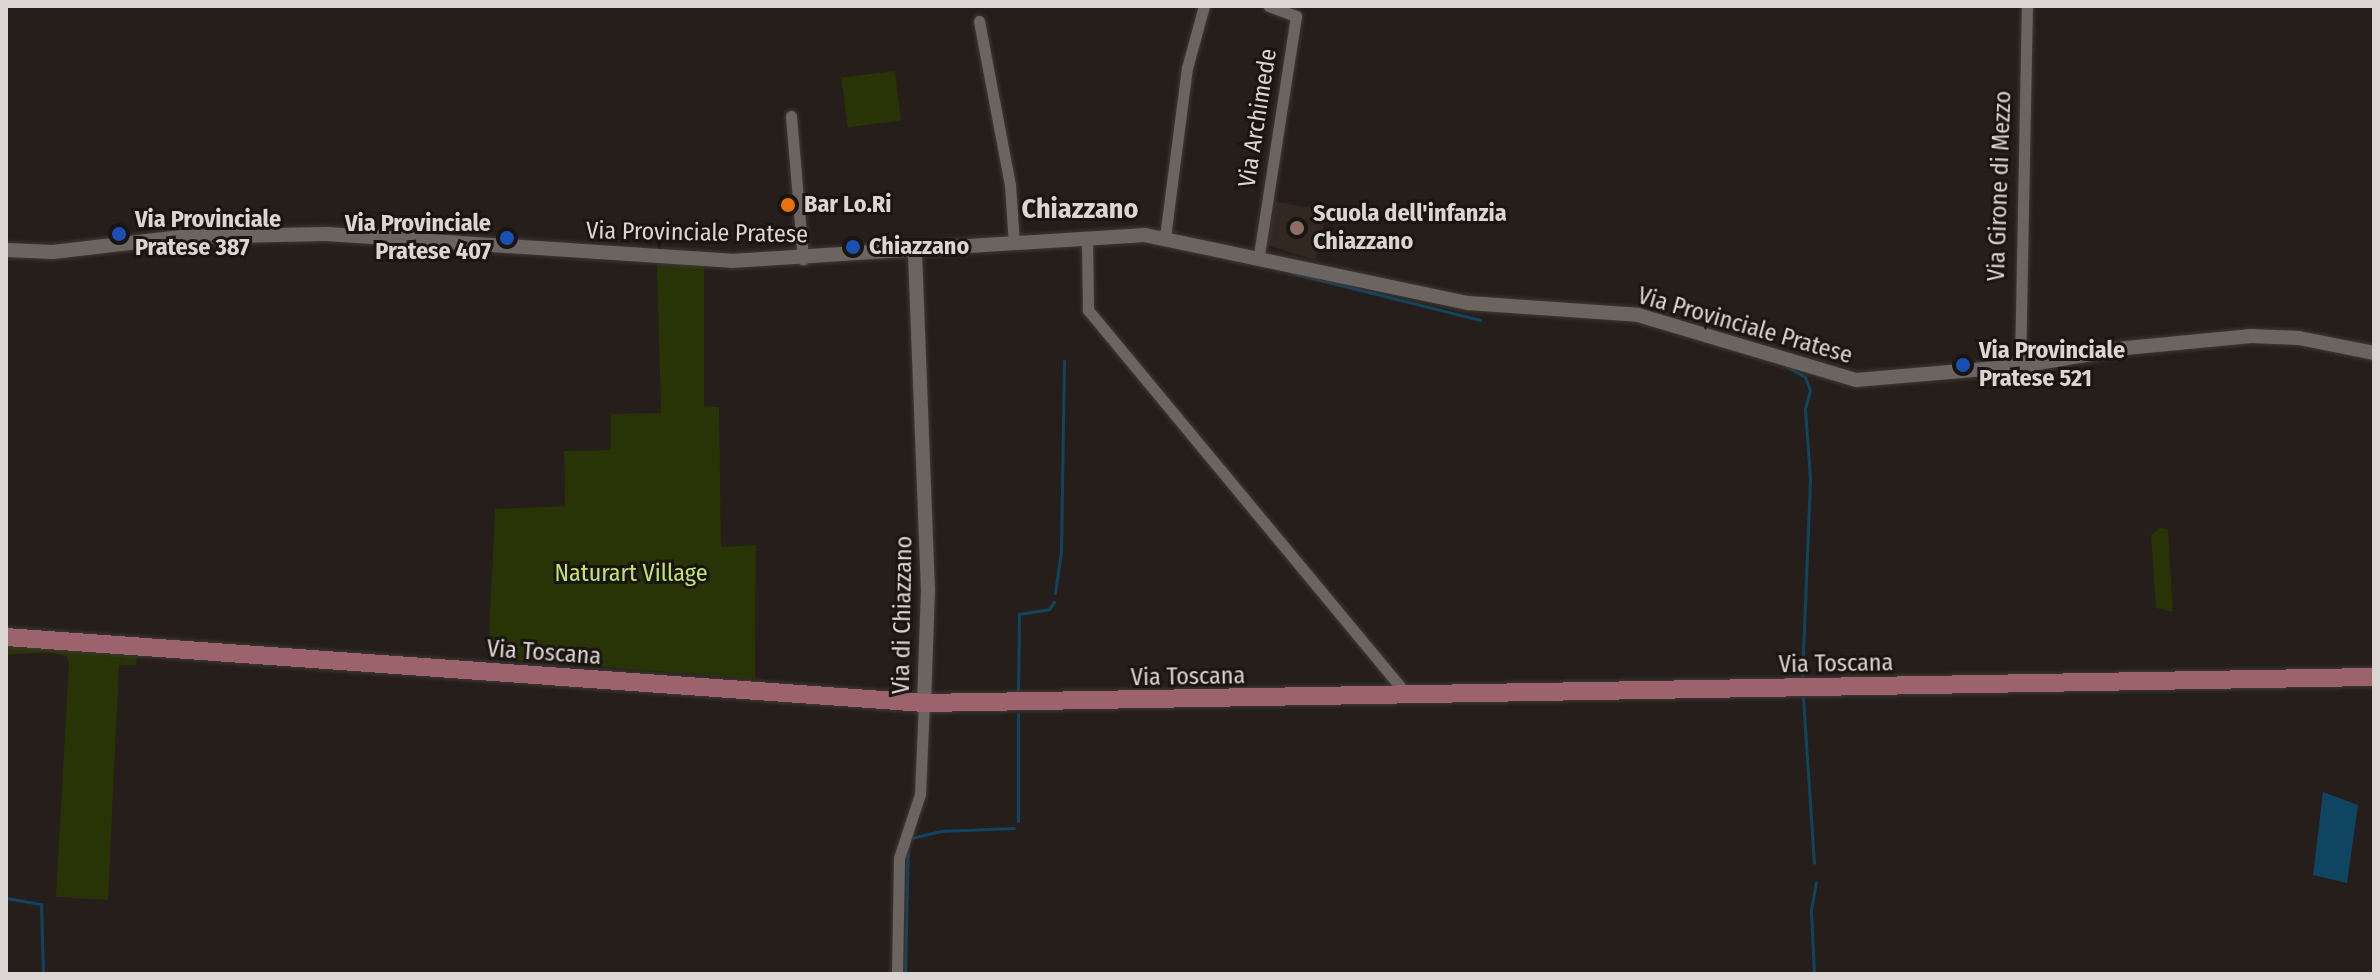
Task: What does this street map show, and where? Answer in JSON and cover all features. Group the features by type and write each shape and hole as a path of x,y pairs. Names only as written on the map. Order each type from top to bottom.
{"main road":[{"name":"Via Toscana","path":"6,637 924,703 1409,697 2374,677"}],"street":[{"path":"1165,237 1184,82 1204,6"},
{"name":"Via Archimede","path":"1259,255 1296,16 1269,6"},
{"name":"Via Girone di Mezzo","path":"2020,366 2027,6"},
{"path":"979,21 1010,185 1014,243"},
{"path":"791,116 803,260"},
{"name":"Via Provinciale Pratese","path":"6,250 53,252 181,237 327,234 675,260 803,260 1087,238 1165,237 1259,255 1468,303 1638,315 1837,377 1895,379 2020,366 2126,348 2267,335 2374,353"},
{"path":"1087,238 1088,310 1409,697"},
{"name":"Via di Chiazzano","path":"897,974 899,858 920,794 924,703 927,574 915,253"}],"shaded area":[{"name":"Scuola dell'infanzia Chiazzano","path":"1275,202 1327,210 1315,260 1268,245"}],"green space":[{"path":"895,71 901,121 847,127 841,78"},
{"name":"Naturart Village","path":"657,262 704,266 704,406 719,407 721,547 756,545 755,679 488,658 495,509 565,506 564,451 611,450 611,414 661,413"},
{"path":"2160,528 2168,529 2173,612 2156,608 2151,535"},
{"path":"6,643 137,656 136,665 119,665 108,900 56,897 69,663 66,656 48,652 6,655"}],"water":[{"path":"2323,792 2358,805 2347,883 2313,875"}],"waterway":[{"path":"1292,273 1480,320"},
{"path":"1055,593 1061,552 1064,361"},
{"path":"1786,366 1805,377 1810,390 1805,409 1810,479 1802,679"},
{"path":"1018,694 1019,614 1049,609 1054,602"},
{"path":"1803,698 1814,863"},
{"path":"1018,714 1018,821"},
{"path":"911,838 941,831 1014,828"},
{"path":"905,974 908,845"},
{"path":"1814,974 1811,910 1816,882"},
{"path":"6,898 41,904 43,974"}],"place":[{"name":"Bar Lo.Ri","path":"788,205"},
{"name":"Scuola dell'infanzia Chiazzano","path":"1297,228"},
{"name":"Via Provinciale Pratese 387","path":"119,234"},
{"name":"Via Provinciale Pratese 407","path":"507,238"},
{"name":"Chiazzano","path":"853,247"},
{"name":"Via Provinciale Pratese 521","path":"1963,365"}],"district":[{"name":"Chiazzano","path":"1080,209"}]}
